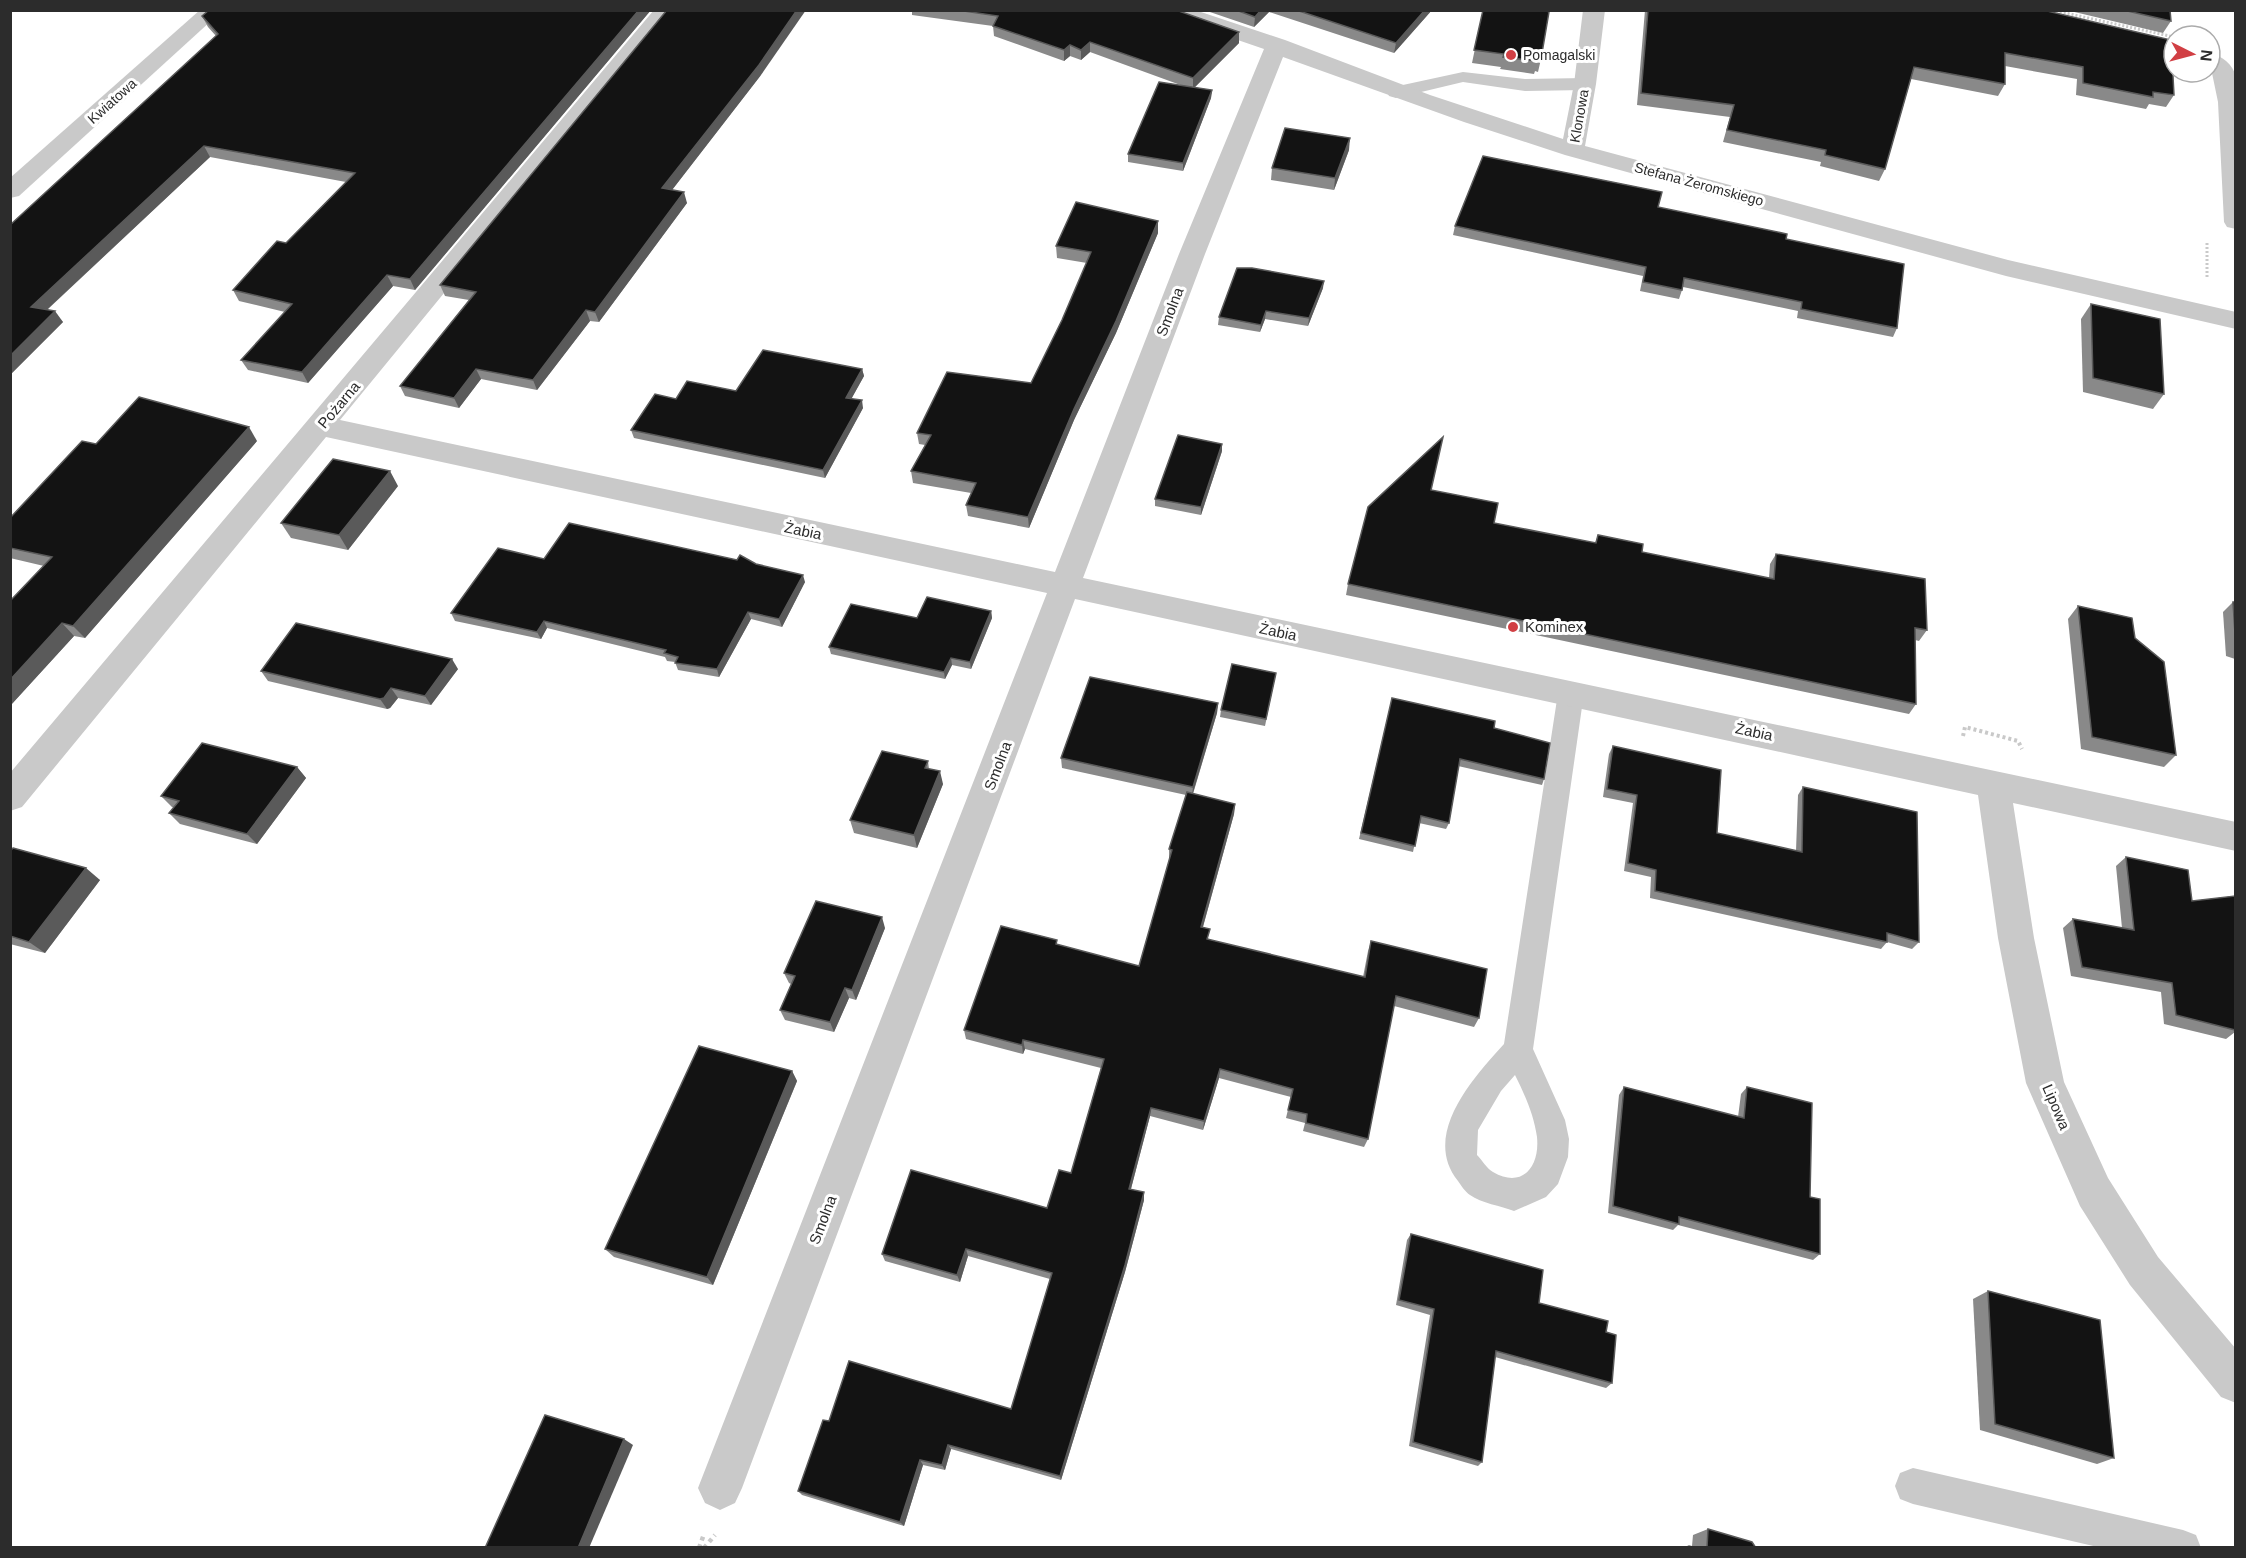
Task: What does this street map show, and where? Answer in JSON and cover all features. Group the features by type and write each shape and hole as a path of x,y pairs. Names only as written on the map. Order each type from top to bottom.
{"street":[{"name":"Kwiatowa","path":"10,191 213,10"},
{"name":"Pożarna","path":"10,797 666,10"},
{"name":"Stefana Żeromskiego","path":"1173,10 1277,45 1396,92 1503,129 1573,150 2006,268 2235,321"},
{"name":"Klonowa","path":"1573,150 1585,84 1594,10"},
{"name":"Smolna","path":"720,1488 1192,254 1277,45"},
{"path":"2222,69 2229,102 2235,222"},
{"name":"Żabia","path":"321,426 2235,837"},
{"name":"Lipowa","path":"1993,784 2016,938 2045,1083 2094,1192 2144,1270 2235,1382"}],"lane":[{"path":"1396,92 1463,77 1525,85 1585,84"},
{"path":"1518,1050 1571,693"},
{"path":"1913,1486 2183,1548"}],"path":[{"path":"2052,10 2162,34"},
{"path":"2207,238 2207,281"},
{"path":"1961,743 1965,727 2018,741 2027,759"},
{"path":"705,1548 718,1532"}],"building":[{"path":"209,10 639,10 410,279 387,275 302,372 241,360 292,304 233,290 277,241 286,243 355,173 204,146 31,307 55,311 10,356 10,225 218,34 202,16"},
{"path":"667,10 797,10 759,65 662,188 684,192 595,312 586,310 533,380 476,369 454,398 400,386 476,292 440,285"},
{"path":"957,10 1176,10 1239,32 1193,78 1090,42 1081,50 1070,45 1064,50 993,26 998,16"},
{"path":"1236,10 1261,10 1255,17"},
{"path":"1296,10 1425,10 1396,43"},
{"path":"1483,10 1545,10 1549,12 1541,59 1537,61 1503,57 1504,54 1474,50"},
{"path":"1648,10 2043,10 2162,38 2162,84 2173,84 2174,95 2153,92 2153,97 2083,83 2083,67 2005,53 2005,84 1914,67 1885,169 1825,155 1826,150 1727,130 1734,105 1641,93"},
{"path":"2123,10 2170,10 2171,21"},
{"path":"1159,82 1212,90 1183,163 1128,154"},
{"path":"1285,128 1350,138 1335,178 1272,168"},
{"path":"1483,156 1662,192 1658,207 1787,234 1786,239 1904,264 1897,328 1801,309 1802,302 1684,278 1682,290 1643,282 1646,267 1455,226"},
{"path":"1076,202 1158,221 1028,517 966,505 976,483 911,471 931,435 917,433 947,372 1031,383 1062,320 1091,252 1056,246"},
{"path":"1237,268 1252,268 1324,281 1309,318 1266,311 1261,325 1219,317"},
{"path":"2091,304 2160,319 2164,394 2093,378"},
{"path":"763,350 862,369 846,398 862,400 823,470 631,430 655,394 676,399 687,381 736,391"},
{"path":"139,397 249,427 73,626 62,623 10,680 10,601 52,557 10,548 10,518 82,441 96,444"},
{"path":"1178,435 1222,444 1201,507 1155,499"},
{"path":"1443,437 1431,490 1498,503 1494,523 1596,543 1598,535 1643,544 1642,552 1774,579 1776,554 1925,579 1927,630 1915,628 1916,704 1348,584 1368,507"},
{"path":"333,459 390,471 339,535 281,523"},
{"path":"569,523 737,560 740,555 756,564 803,575 779,619 748,612 717,669 675,663 678,657 664,653 666,650 544,621 537,632 451,613 498,548 544,559"},
{"path":"927,597 991,611 970,662 951,658 944,672 829,647 851,604 917,618"},
{"path":"2233,602 2235,602 2235,634"},
{"path":"2078,606 2132,618 2135,638 2164,662 2176,755 2092,737"},
{"path":"296,623 452,659 425,696 391,688 384,698 380,699 261,671"},
{"path":"1232,664 1276,673 1266,719 1221,710"},
{"path":"1090,677 1218,703 1193,787 1061,758"},
{"path":"1392,698 1495,721 1494,728 1550,743 1544,779 1460,759 1449,823 1421,816 1415,846 1361,833"},
{"path":"202,743 297,767 247,834 169,813 179,801 161,796"},
{"path":"1613,746 1721,770 1717,833 1802,852 1803,787 1917,812 1919,942 1887,933 1887,942 1655,891 1656,870 1628,863 1637,795 1607,789"},
{"path":"882,751 928,761 925,768 940,771 914,835 850,820"},
{"path":"1187,792 1235,804 1201,927 1210,929 1207,939 1365,977 1371,941 1487,969 1479,1018 1396,996 1368,1139 1306,1123 1307,1114 1288,1110 1293,1089 1220,1069 1204,1121 1151,1108 1129,1189 1144,1192 1125,1265 1060,1476 948,1445 942,1465 920,1460 900,1522 798,1491 823,1420 829,1421 849,1361 1011,1409 1052,1273 966,1249 957,1275 882,1254 911,1170 1047,1208 1059,1170 1071,1173 1104,1059 1023,1040 1022,1045 964,1030 1001,926 1057,940 1056,944 1139,966 1172,850 1169,849"},
{"path":"13,848 86,868 29,942 10,936 10,851"},
{"path":"2126,857 2188,870 2192,901 2235,896 2235,1030 2176,1015 2172,983 2082,967 2073,919 2134,930"},
{"path":"816,901 882,917 852,990 845,988 830,1022 780,1010 795,976 784,973"},
{"path":"699,1046 792,1071 707,1277 605,1249"},
{"path":"1624,1087 1744,1118 1747,1087 1812,1103 1810,1197 1820,1199 1820,1254 1679,1217 1679,1224 1613,1206"},
{"path":"1411,1234 1543,1270 1539,1303 1608,1321 1606,1332 1616,1335 1612,1383 1496,1351 1482,1462 1413,1442 1434,1309 1399,1300"},
{"path":"1988,1291 2100,1320 2114,1458 1995,1424"},
{"path":"545,1415 624,1439 578,1548 485,1548"},
{"path":"1708,1529 1752,1542 1756,1548 1707,1548"}],"place":[{"name":"Pomagalski","path":"1511,55"},
{"name":"Kominex","path":"1513,627"}]}
